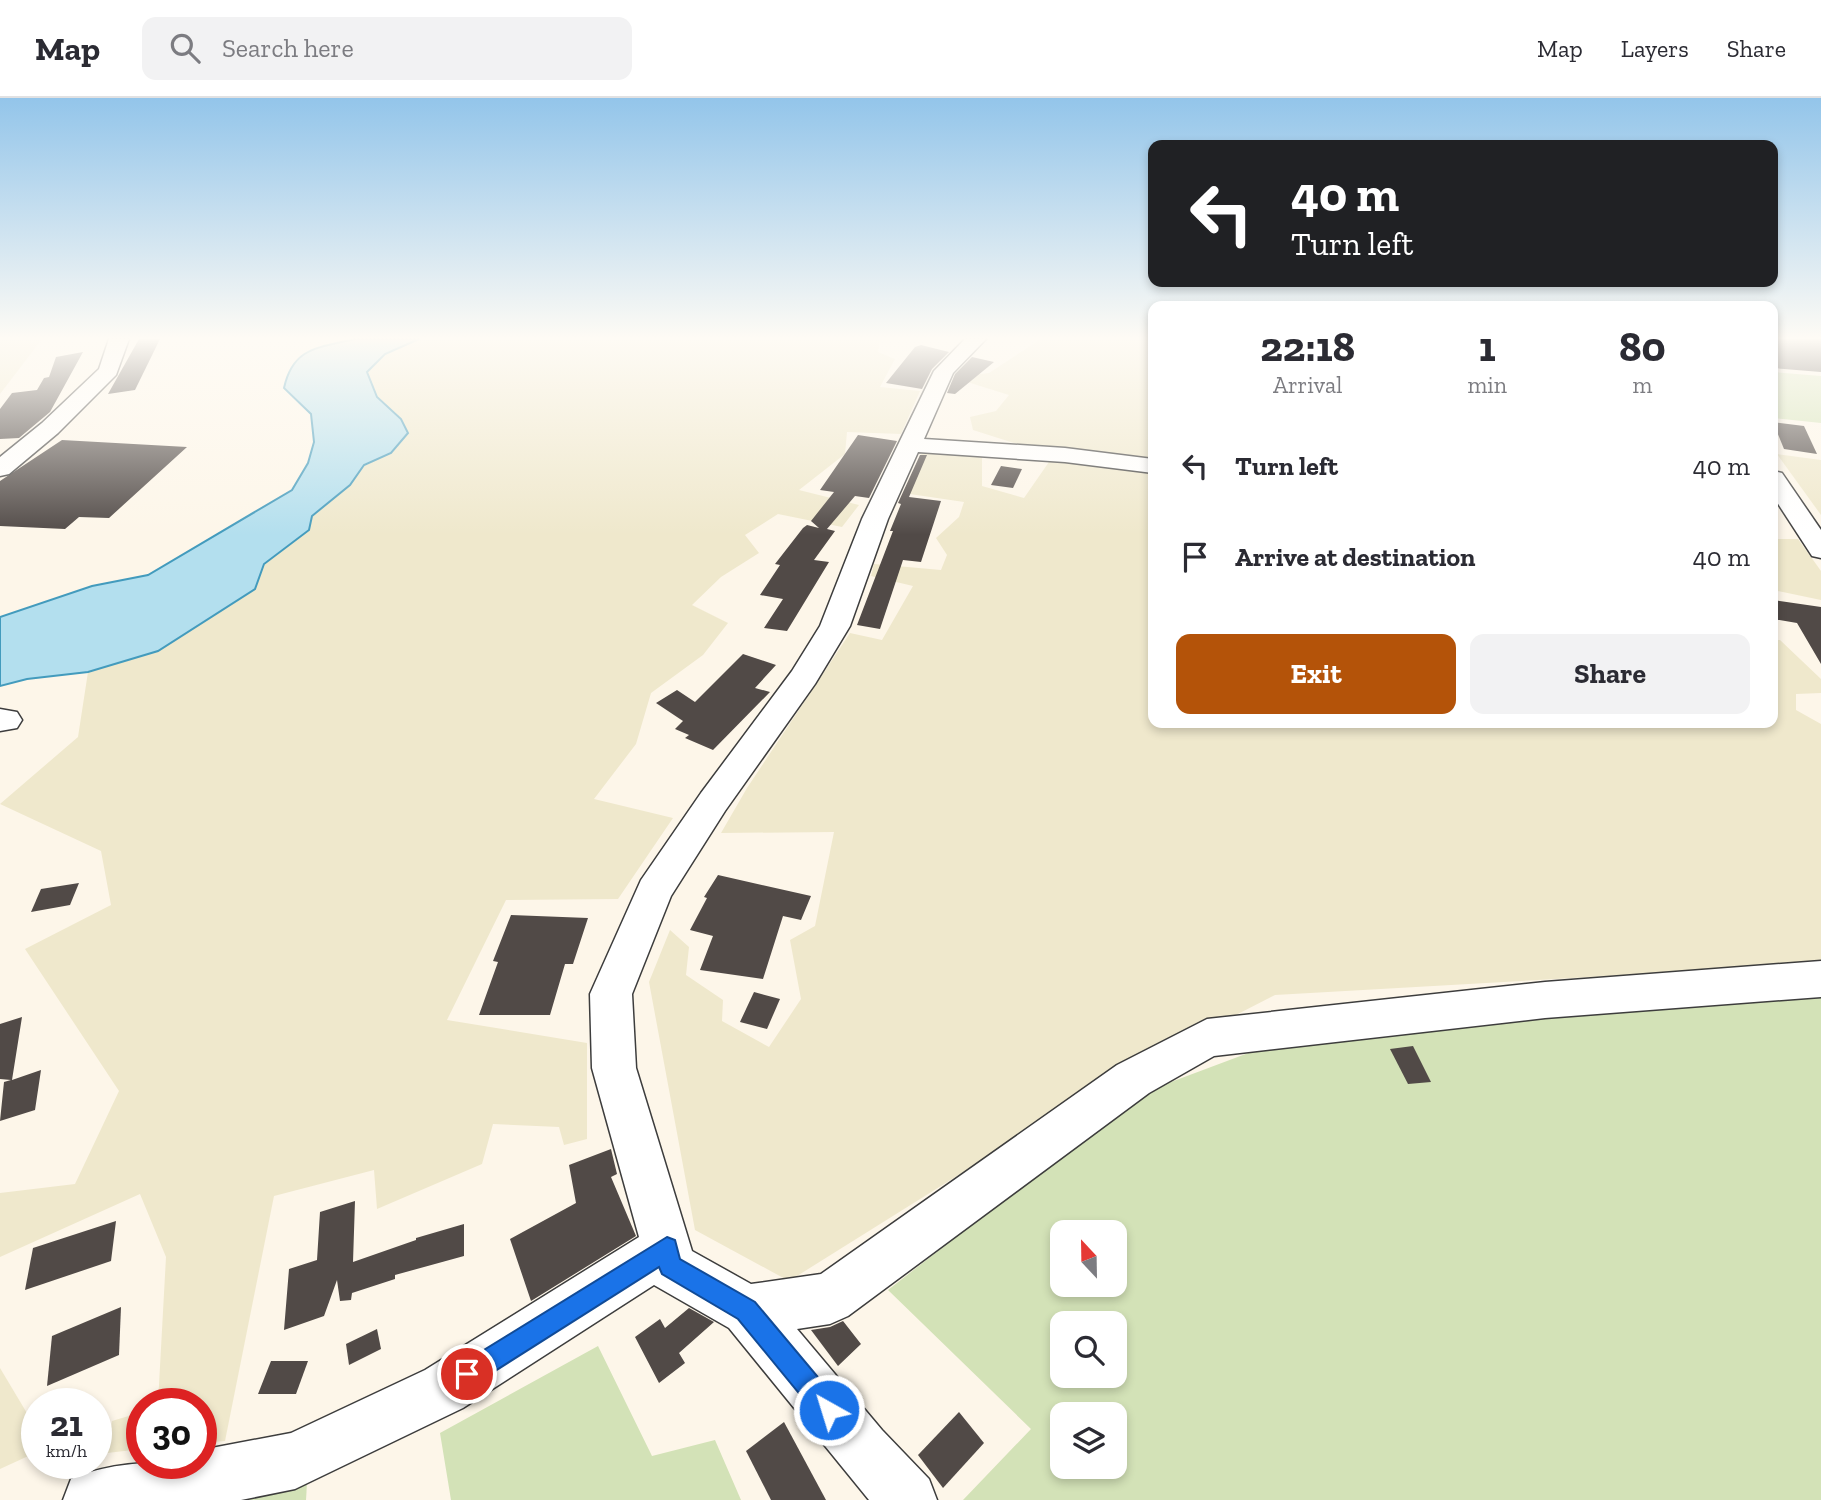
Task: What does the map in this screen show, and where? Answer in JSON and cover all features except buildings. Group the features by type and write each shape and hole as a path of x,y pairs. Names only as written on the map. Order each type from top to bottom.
{"street":[{"path":"0,469 74,404"},
{"path":"908,1500 862,1450 747,1310 670,1266 614,1068 611,994 654,891 713,802 804,677 835,626 875,519 929,404"},
{"path":"911,445 1065,455 1148,466"},
{"path":"1778,486 1821,550"},
{"path":"747,1310 830,1298 1133,1079 1207,1038 1545,1000 1821,978"},
{"path":"92,1500 295,1461 444,1389 667,1248"}],"shaded area":[{"path":"385,404 914,404 901,434 847,432 845,454 799,490 859,505 842,527 778,514 745,535 759,553 721,577 692,605 728,623 703,655 651,693 636,744 594,799 673,818 618,899 506,900 447,1020 587,1043 587,1139 564,1145 559,1127 493,1124 482,1164 377,1209 374,1170 274,1196 225,1441 217,1442 217,1388 159,1388 166,1257 140,1194 0,1257 0,1193 75,1184 119,1091 25,949 111,905 101,851 0,804 78,737 88,672 158,651 255,589 264,564 309,530 312,516 350,485 364,465 391,453 400,419"},
{"path":"1001,404 1148,404 1148,458 1017,444 973,430 970,417 996,411"},
{"path":"922,452 982,456 982,486 1024,498 1051,459 1148,469 1148,728 1778,728 1780,640 1821,679 1821,693 1796,694 1796,710 1821,724 1821,964 1275,995 1115,1077 789,1281 695,1230 649,982 670,930 689,947 686,975 723,1000 722,1021 769,1047 801,999 790,940 815,926 834,832 721,833 747,788 850,633 882,640 913,586 871,576 874,564 941,570 947,555 936,538 959,517 964,502 903,493"},
{"path":"1778,454 1821,460 1821,515 1778,455"},
{"path":"1778,539 1798,539 1821,571 1821,600 1778,591"},
{"path":"0,1368 21,1403 21,1459 0,1469"},
{"path":"126,1417 126,1451 112,1452 112,1421"}],"green space":[{"path":"1778,404 1821,404 1821,423 1778,419"},
{"path":"1821,994 1821,1500 963,1500 1031,1429 888,1290 1139,1094 1267,1046 1406,1029"},
{"path":"598,1346 652,1456 715,1440 741,1500 451,1500 440,1433"},
{"path":"307,1483 306,1500 244,1500"}],"water":[{"path":"301,404 385,404 401,419 408,433 391,453 364,465 350,485 312,516 309,530 264,564 255,589 158,651 88,672 27,679 0,686 0,617 92,586 148,575 292,490 308,463 314,442 311,414"}],"route":[{"path":"467,1374 667,1248 670,1266 747,1310 829,1410"}]}
